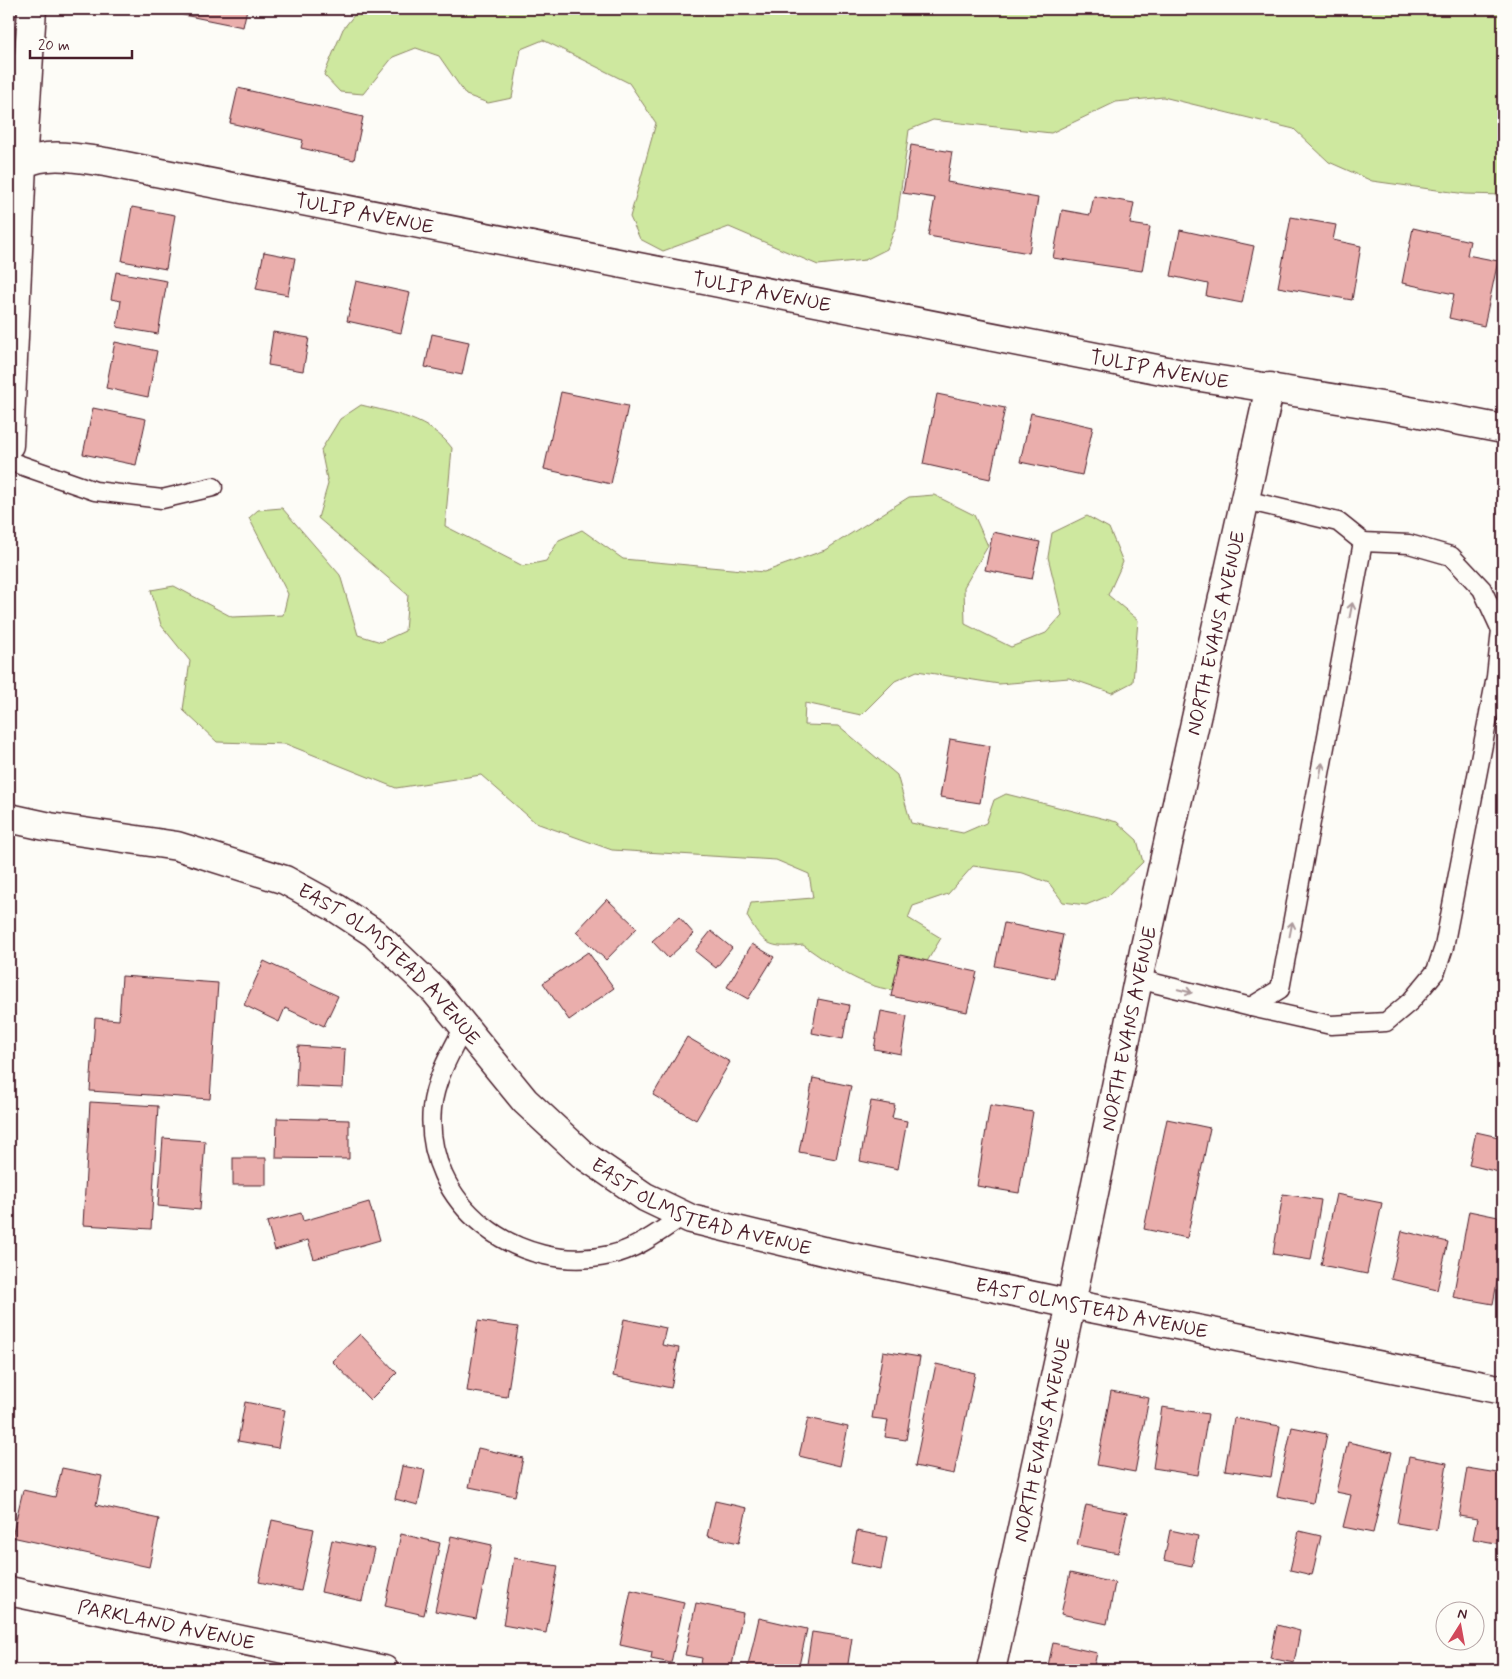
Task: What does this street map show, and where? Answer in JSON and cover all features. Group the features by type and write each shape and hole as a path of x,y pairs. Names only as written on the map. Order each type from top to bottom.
{"street":[{"path":"9,445 22,164 32,9"},
{"name":"TULIP AVENUE","path":"22,164 35,158 53,155 105,162 1172,372 1394,408 1503,430"},
{"name":"NORTH EVANS AVENUE","path":"991,1670 1071,1304 1138,979 1270,387"},
{"name":"EAST OLMSTEAD AVENUE","path":"9,818 50,827 177,846 285,880 374,932 435,991 525,1101 582,1154 645,1197 684,1216 824,1251 1071,1304 1503,1390"},
{"name":"PARKLAND AVENUE","path":"9,1591 384,1670"}],"lane":[{"path":"9,461 95,491 162,498 214,487"},
{"path":"1138,979 1331,1025 1386,1022 1411,1001 1436,971 1444,948 1496,677 1501,630 1482,588 1451,556 1409,544 1363,542 1338,522 1245,500"},
{"path":"1251,1007 1280,989 1363,542"},
{"path":"464,1027 443,1069 432,1108 435,1153 441,1171 454,1195 470,1215 499,1238 537,1254 563,1259 611,1255 635,1247 684,1216"}],"green space":[{"path":"359,9 1503,9 1503,195 1466,194 1372,181 1329,162 1294,129 1163,97 1116,102 1051,133 933,120 909,130 896,226 887,249 865,260 818,265 729,227 663,251 640,239 630,217 656,123 629,83 543,40 521,49 512,98 488,103 466,95 439,56 416,48 393,57 363,94 340,92 324,75 343,29"},
{"path":"361,405 411,419 433,430 443,438 452,448 445,526 523,566 546,561 559,540 582,530 623,559 764,572 825,550 909,497 934,495 974,515 988,546 964,587 965,624 1011,647 1046,633 1062,615 1048,557 1052,533 1087,516 1109,528 1123,562 1108,595 1138,620 1133,682 1112,693 1069,678 999,684 917,671 895,681 861,715 805,703 804,725 839,726 897,775 911,823 963,833 986,823 994,800 1006,794 1117,822 1137,840 1143,862 1108,896 1086,905 1063,902 1049,883 1023,873 973,866 948,894 913,906 908,918 941,938 910,990 895,990 880,988 853,977 803,945 775,945 763,939 747,916 751,903 813,898 809,874 776,860 612,850 536,823 481,775 396,788 286,744 217,742 183,710 190,661 161,625 151,590 174,586 232,617 283,615 288,594 249,518 258,510 282,508 340,575 358,635 381,642 405,631 408,595 318,518 328,484 321,450 340,419"}],"building":[{"path":"154,9 247,9 243,27"},
{"path":"238,88 363,117 354,160 301,148 303,140 230,123"},
{"path":"911,145 952,152 947,182 1038,198 1029,253 928,236 935,198 903,193"},
{"path":"1094,196 1134,203 1130,224 1150,227 1142,271 1053,258 1062,210 1090,215"},
{"path":"132,207 175,215 166,269 122,261"},
{"path":"1291,217 1336,225 1333,240 1361,246 1352,300 1278,287"},
{"path":"1413,228 1470,241 1467,255 1498,261 1484,326 1449,318 1454,294 1402,283"},
{"path":"1180,230 1254,246 1242,303 1206,296 1208,284 1171,276"},
{"path":"264,252 295,258 288,295 256,289"},
{"path":"116,272 167,281 158,334 117,327 121,301 111,299"},
{"path":"356,281 410,293 401,333 347,321"},
{"path":"273,332 309,338 303,371 268,365"},
{"path":"432,334 469,342 462,375 425,367"},
{"path":"115,342 157,351 148,397 106,388"},
{"path":"561,392 628,406 611,484 544,469"},
{"path":"937,394 1005,408 990,479 923,464"},
{"path":"93,408 146,419 136,465 83,454"},
{"path":"1031,413 1093,427 1082,475 1020,462"},
{"path":"993,532 1040,542 1032,579 985,570"},
{"path":"950,739 990,746 980,803 940,797"},
{"path":"607,899 637,928 606,960 576,932"},
{"path":"679,917 694,934 668,958 652,941"},
{"path":"1004,923 1063,935 1054,978 995,966"},
{"path":"711,931 732,948 716,968 695,951"},
{"path":"752,944 774,957 748,999 727,987"},
{"path":"588,952 614,988 569,1020 543,983"},
{"path":"900,955 977,972 967,1012 891,996"},
{"path":"264,961 338,996 324,1026 285,1008 279,1022 244,1005"},
{"path":"122,976 218,983 210,1099 90,1091 95,1018 119,1020"},
{"path":"818,999 849,1005 843,1039 812,1033"},
{"path":"881,1011 907,1016 901,1054 874,1049"},
{"path":"687,1037 730,1062 696,1120 653,1095"},
{"path":"298,1046 345,1049 343,1088 296,1086"},
{"path":"813,1078 851,1086 836,1159 799,1152"},
{"path":"871,1101 895,1105 892,1118 907,1121 898,1169 860,1161"},
{"path":"90,1102 158,1106 151,1229 83,1225"},
{"path":"990,1105 1033,1112 1019,1193 977,1186"},
{"path":"277,1118 349,1120 349,1159 276,1158"},
{"path":"1167,1119 1210,1128 1187,1238 1144,1229"},
{"path":"1476,1132 1503,1138 1503,1173 1469,1165"},
{"path":"163,1138 205,1141 200,1210 158,1206"},
{"path":"233,1158 266,1158 266,1185 233,1185"},
{"path":"1283,1194 1321,1200 1311,1260 1273,1254"},
{"path":"1336,1194 1382,1203 1367,1274 1321,1265"},
{"path":"369,1202 380,1240 314,1259 308,1240 275,1250 267,1222 301,1213 303,1221"},
{"path":"1469,1211 1503,1218 1503,1251 1493,1304 1453,1297"},
{"path":"1402,1231 1448,1242 1437,1290 1391,1279"},
{"path":"624,1319 666,1328 662,1345 679,1348 671,1388 613,1376"},
{"path":"478,1321 518,1327 507,1397 467,1391"},
{"path":"360,1334 397,1373 370,1400 332,1361"},
{"path":"883,1351 920,1357 906,1440 885,1437 888,1420 872,1418"},
{"path":"936,1364 975,1373 954,1474 915,1466"},
{"path":"1111,1391 1149,1398 1135,1472 1097,1465"},
{"path":"245,1402 285,1410 278,1448 238,1441"},
{"path":"1162,1407 1208,1414 1198,1475 1153,1468"},
{"path":"808,1418 848,1427 840,1466 799,1456"},
{"path":"1234,1418 1280,1426 1271,1477 1225,1470"},
{"path":"1292,1427 1327,1434 1313,1503 1277,1496"},
{"path":"1348,1442 1392,1452 1373,1533 1343,1527 1351,1495 1336,1492"},
{"path":"478,1448 523,1458 515,1496 469,1487"},
{"path":"1409,1456 1447,1463 1436,1530 1397,1523"},
{"path":"402,1466 425,1470 418,1505 395,1499"},
{"path":"62,1468 102,1476 96,1505 159,1519 149,1567 12,1537 23,1490 55,1497"},
{"path":"1467,1468 1503,1474 1501,1544 1473,1539 1477,1519 1459,1516"},
{"path":"715,1501 747,1508 739,1543 707,1536"},
{"path":"1086,1505 1127,1513 1118,1553 1077,1545"},
{"path":"272,1520 314,1529 301,1591 259,1582"},
{"path":"1170,1530 1198,1536 1192,1566 1164,1560"},
{"path":"857,1531 887,1537 881,1569 851,1563"},
{"path":"1299,1531 1321,1536 1312,1575 1290,1570"},
{"path":"401,1534 440,1543 424,1615 385,1606"},
{"path":"451,1536 492,1545 476,1619 435,1611"},
{"path":"332,1540 374,1549 362,1601 321,1592"},
{"path":"514,1558 558,1566 546,1633 503,1625"},
{"path":"1070,1573 1115,1583 1107,1624 1061,1614"},
{"path":"631,1590 684,1602 671,1663 651,1659 652,1652 620,1645"},
{"path":"696,1603 743,1613 731,1670 700,1670 702,1658 685,1655"},
{"path":"759,1618 807,1629 798,1670 747,1670"},
{"path":"1277,1625 1300,1631 1294,1663 1270,1658"},
{"path":"812,1632 852,1638 847,1670 806,1670"},
{"path":"1053,1643 1097,1653 1093,1670 1047,1670"}]}
